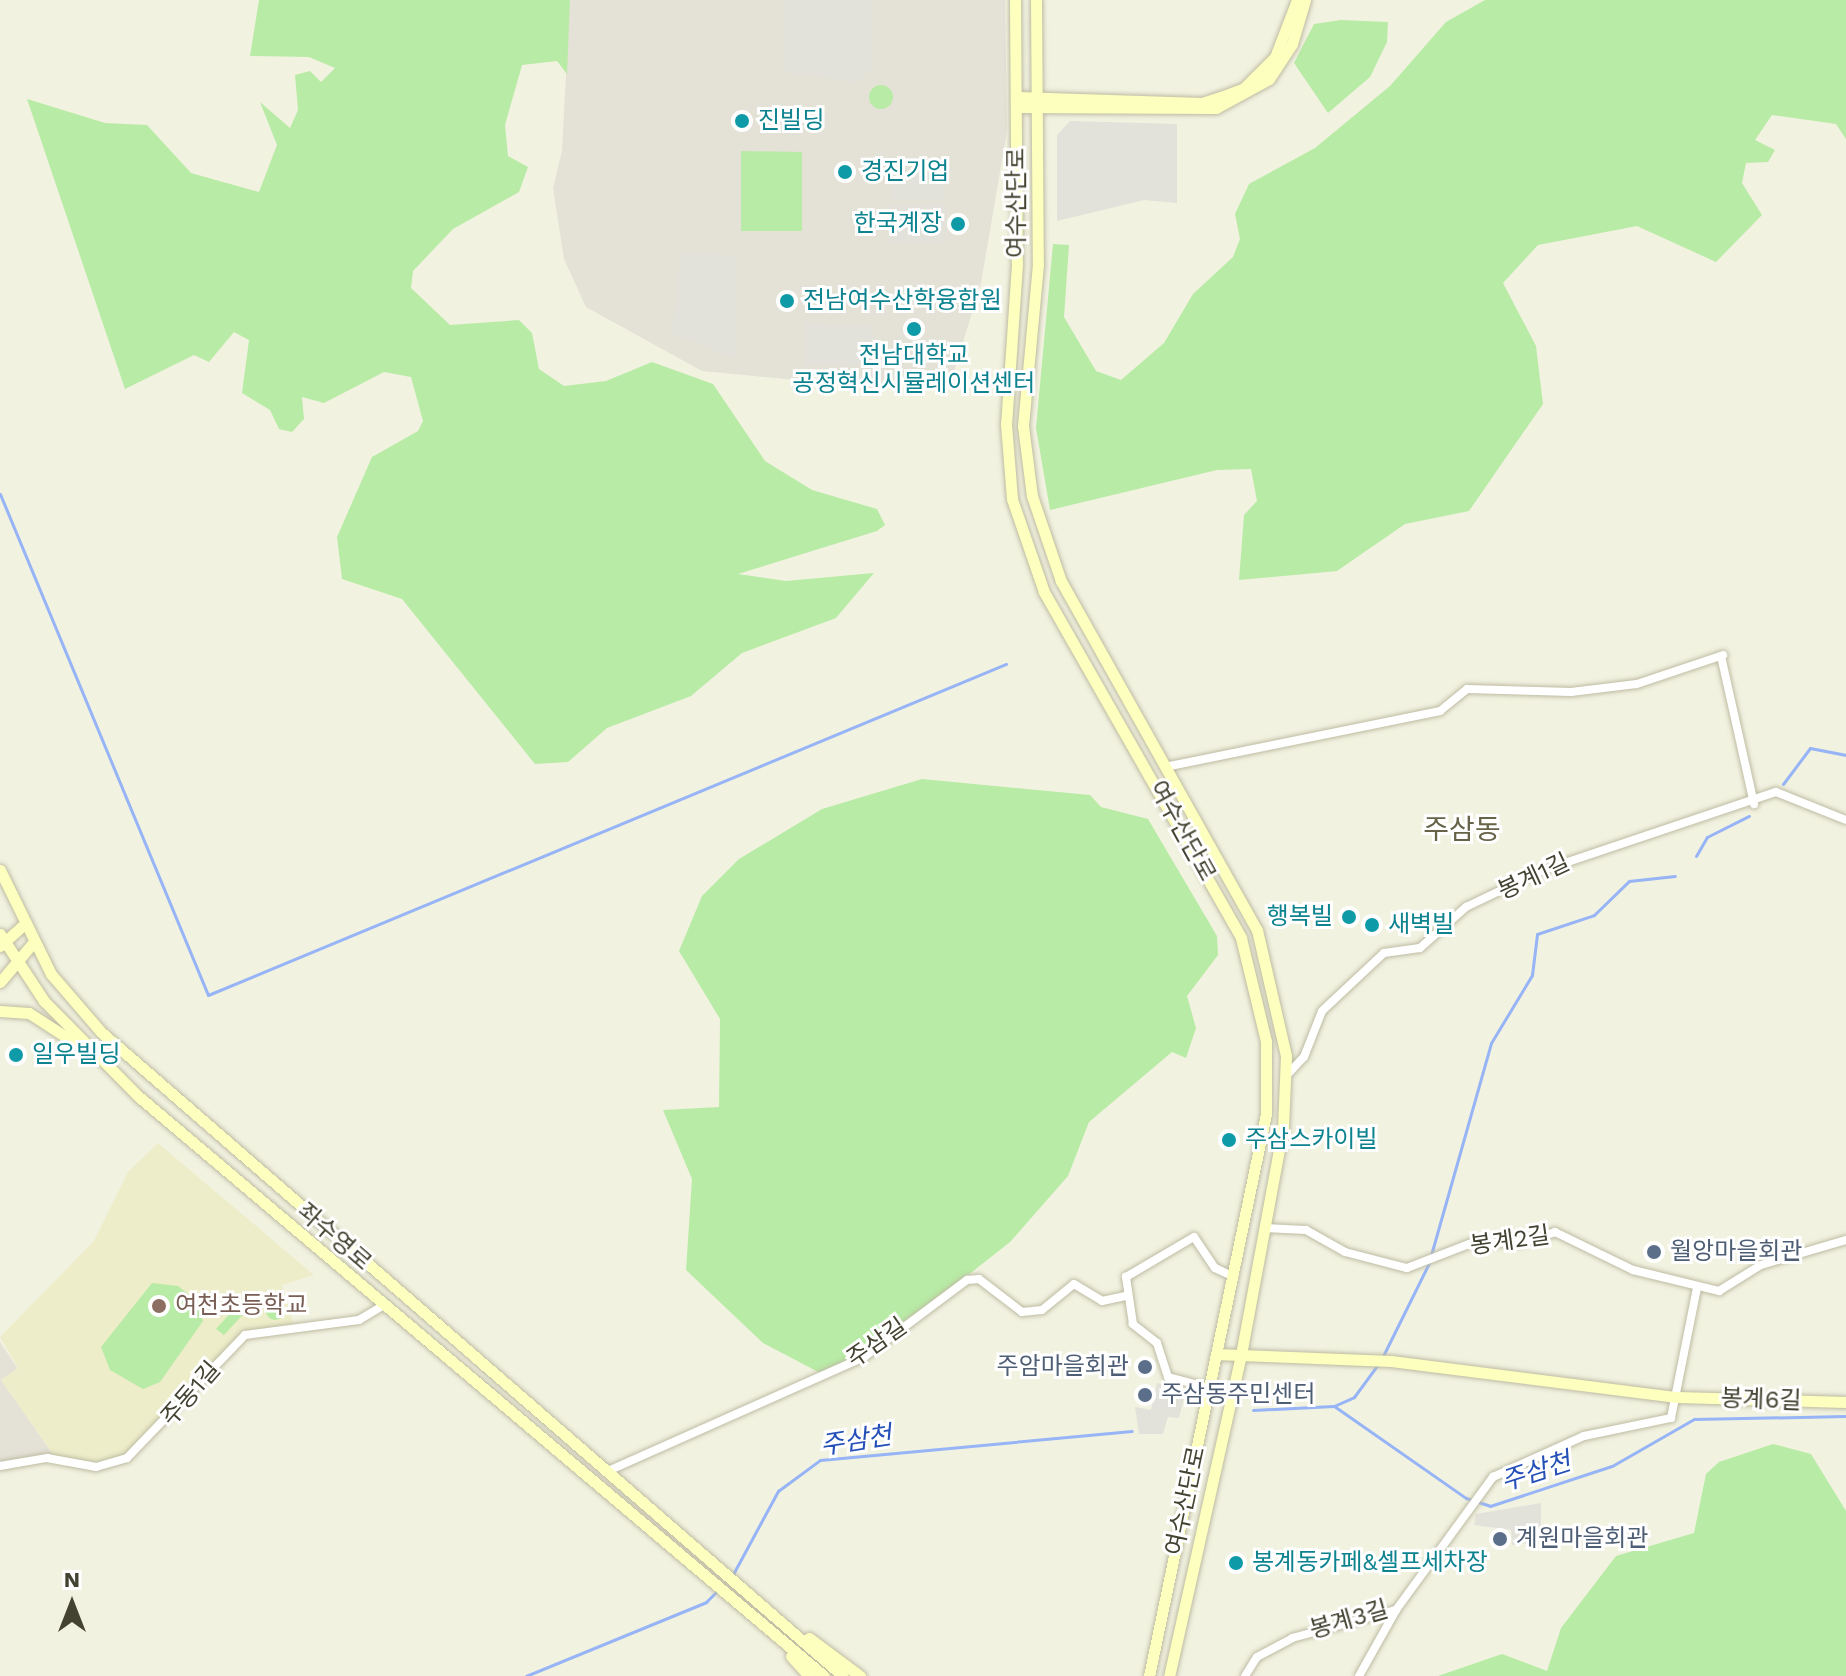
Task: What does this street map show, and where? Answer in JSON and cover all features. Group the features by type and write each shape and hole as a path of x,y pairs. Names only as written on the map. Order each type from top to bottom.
{"street":[{"name":"여수산단로","path":"1015,0 1018,102 1006,424 1012,499 1049,602 1241,938 1262,1011 1267,1076 1235,1277 1149,1676"},
{"name":"여수산단로","path":"1036,0 1040,102 1038,264 1023,426 1032,496 1061,581 1262,941 1286,1076 1264,1228 1240,1359 1169,1676"},
{"path":"1018,102 1202,103 1221,97 1269,65 1297,0"},
{"path":"1040,102 1216,108 1269,79 1293,41 1305,0"},
{"name":"여수산단로","path":"1165,767 1440,711 1467,689 1571,692 1637,684 1722,656 1754,804"},
{"name":"봉계1길","path":"1286,1076 1304,1057 1322,1011 1384,953 1420,948 1471,904 1541,871 1754,804 1780,791 1846,820"},
{"name":"좌수영로","path":"0,870 32,944 65,994 122,1052 794,1628"},
{"path":"1,938 23,925"},
{"name":"좌수영로","path":"1,938 14,959 91,1054 381,1307 780,1643"},
{"path":"0,982 14,959 32,944"},
{"path":"0,1011 34,1015 91,1054"},
{"path":"1267,1076 1286,1076"},
{"name":"봉계2길","path":"1264,1228 1306,1230 1350,1254 1418,1266 1474,1242 1520,1243 1555,1232 1633,1270 1697,1288 1727,1290 1761,1265 1846,1240"},
{"path":"1210,1388 1168,1377 1159,1346 1136,1330 1125,1296 1128,1274 1184,1238 1199,1240 1215,1268 1235,1277"},
{"name":"주삼길","path":"608,1471 864,1357 967,1280 979,1279 1022,1312 1042,1310 1074,1284 1102,1301 1125,1296"},
{"path":"1216,1354 1240,1359 1391,1361 1677,1397 1697,1288"},
{"name":"주동1길","path":"0,1466 47,1458 96,1467 123,1460 149,1442 245,1335 359,1320 381,1307"},
{"name":"봉계6길","path":"1677,1397 1846,1402"},
{"name":"봉계3길","path":"1245,1676 1257,1657 1292,1638 1396,1610 1479,1493 1500,1472 1584,1436 1668,1420 1677,1397"},
{"path":"1359,1676 1396,1610"},
{"path":"794,1628 843,1676"},
{"path":"794,1628 860,1676"},
{"path":"780,1643 809,1676"},
{"path":"780,1643 824,1676"}],"shaded area":[{"path":"570,0 1005,0 1007,131 981,283 954,372 879,388 702,371 586,307 564,259 553,188 562,151"},
{"path":"784,0 872,0 873,68 856,82 784,72"},
{"path":"1070,121 1177,124 1177,203 1144,200 1057,221 1057,135"},
{"path":"891,173 945,174 945,201 891,200"},
{"path":"891,204 946,204 945,244 891,244"},
{"path":"681,254 736,255 737,359 672,333"},
{"path":"805,323 873,324 873,356 862,366 804,365"},
{"name":"여천초등학교","path":"158,1143 314,1275 282,1285 294,1326 240,1339 137,1453 101,1467 57,1460 1,1380 18,1368 0,1337 94,1241 128,1172"},
{"path":"0,1342 18,1369 1,1380 57,1460 0,1463"},
{"path":"1157,1383 1186,1390 1179,1418 1168,1417 1163,1434 1139,1434 1135,1407 1151,1410"},
{"path":"1541,1503 1541,1542 1512,1545 1511,1530 1474,1525 1476,1514"}],"green space":[{"path":"259,0 570,0 567,74 557,61 522,65 505,125 508,156 528,167 519,192 453,229 413,271 411,288 450,325 519,320 532,333 539,369 564,386 606,381 652,362 713,384 765,461 812,490 877,509 885,525 877,531 738,574 786,581 874,573 836,618 742,653 691,696 607,728 568,762 535,764 402,599 342,579 337,537 372,457 418,431 423,421 411,377 384,372 324,403 302,397 304,419 292,432 279,429 270,410 242,393 249,340 234,332 209,362 194,355 125,389 27,99 105,123 147,125 191,173 259,192 277,145 260,102 290,128 298,110 295,75 310,71 321,82 335,68 309,57 250,56"},
{"path":"1485,0 1846,0 1846,139 1836,124 1772,115 1755,140 1775,150 1768,162 1746,163 1742,183 1762,215 1716,262 1637,226 1538,245 1503,283 1536,346 1543,404 1469,511 1405,524 1337,571 1239,580 1244,515 1257,501 1251,469 1217,470 1050,510 1036,428 1053,244 1069,245 1064,317 1096,371 1121,380 1164,343 1193,294 1233,257 1240,239 1235,214 1249,184 1315,148 1390,86 1446,22"},
{"path":"1341,20 1388,22 1387,42 1370,77 1328,113 1294,63 1314,24"},
{"path":"881,85 889,89 893,97 889,105 881,109 873,105 869,97 873,89"},
{"path":"741,151 802,152 802,231 741,231"},
{"path":"922,779 1090,795 1101,807 1148,819 1217,936 1218,955 1187,996 1196,1028 1186,1058 1172,1052 1089,1122 1068,1176 1010,1242 864,1357 826,1376 763,1343 686,1270 692,1179 663,1110 719,1107 720,1019 679,951 702,896 739,859 822,809"},
{"path":"152,1283 178,1286 197,1301 203,1321 160,1382 143,1389 110,1370 101,1347"},
{"path":"240,1302 248,1309 224,1335 216,1329"},
{"path":"275,1302 284,1311 275,1320 266,1311"},
{"path":"1773,1444 1811,1454 1846,1511 1846,1676 1438,1676 1502,1654 1547,1671 1561,1628 1616,1556 1694,1533 1706,1474 1719,1462"}],"waterway":[{"path":"0,494 208,995 1006,664"},
{"path":"1783,784 1810,748 1846,755"},
{"path":"1696,856 1707,837 1749,816"},
{"path":"1431,1255 1491,1043 1532,975 1537,934 1594,915 1629,881 1675,876"},
{"path":"1383,1356 1429,1263"},
{"path":"1334,1406 1354,1397 1379,1363"},
{"name":"주삼천","path":"1253,1410 1334,1406 1466,1498 1490,1506 1612,1466 1694,1419 1846,1416"},
{"name":"주삼천","path":"732,1576 778,1491 820,1460 1132,1431"},
{"name":"주삼천","path":"526,1676 706,1602 718,1590"}],"place":[{"name":"진빌딩","path":"742,121"},
{"name":"경진기업","path":"845,172"},
{"name":"한국계장","path":"958,224"},
{"name":"전남여수산학융합원","path":"787,301"},
{"name":"전남대학교 공정혁신시뮬레이션센터","path":"914,329"},
{"name":"행복빌","path":"1349,917"},
{"name":"새벽빌","path":"1372,925"},
{"name":"일우빌딩","path":"16,1055"},
{"name":"주삼스카이빌","path":"1229,1140"},
{"name":"월앙마을회관","path":"1654,1252"},
{"name":"여천초등학교","path":"159,1306"},
{"name":"주암마을회관","path":"1145,1367"},
{"name":"주삼동주민센터","path":"1145,1395"},
{"name":"계원마을회관","path":"1500,1539"},
{"name":"봉계동카페&셀프세차장","path":"1236,1563"}],"district":[{"name":"주삼동","path":"1462,830"}]}
